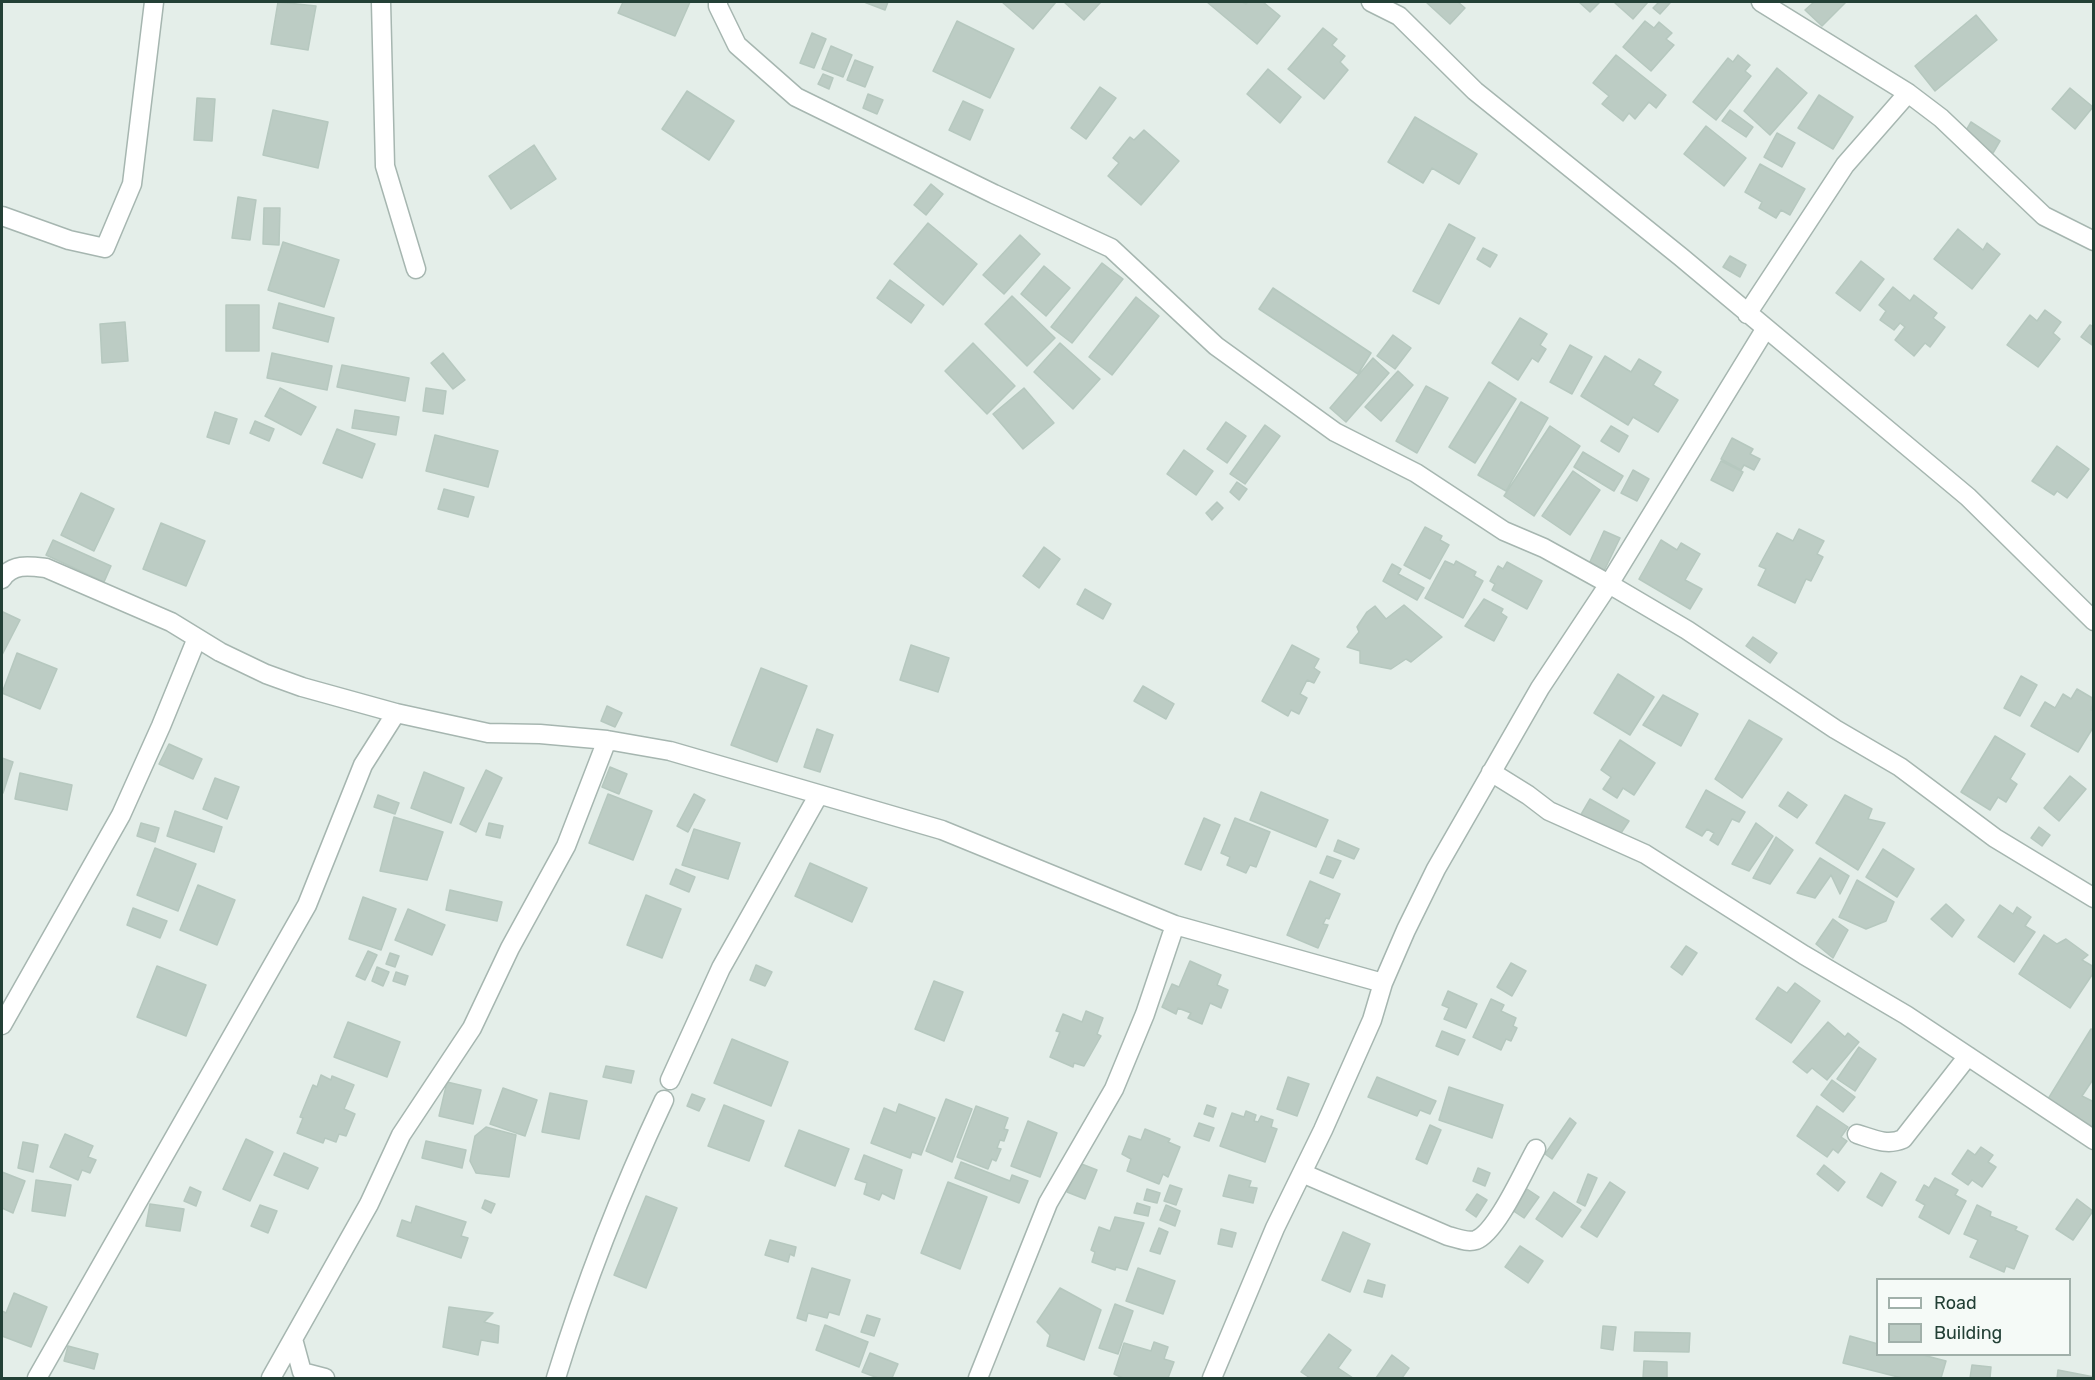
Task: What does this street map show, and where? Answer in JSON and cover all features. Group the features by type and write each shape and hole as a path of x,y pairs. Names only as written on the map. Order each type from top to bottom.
{"street":[{"path":"2,216 69,240 105,248 132,184 154,2"},
{"path":"381,2 385,166 416,269"},
{"path":"718,2 737,45 796,97 994,194 1111,248 1216,346 1335,432 1416,474 1504,531 1544,548 1609,584 1752,671 1835,729 1900,767 1995,838 2094,898"},
{"path":"1371,2 1399,16 1475,91 1681,257 1968,497 2094,621"},
{"path":"1761,2 1908,93 1941,118 2044,216 2094,241"},
{"path":"1747,314 1845,165 1908,93"},
{"path":"1212,1378 1275,1228 1372,1020 1383,983 1436,869 1540,688 1609,584 1766,328"},
{"path":"2,579 13,568 29,566 46,568 171,622 267,674 302,687 396,713 488,733 540,734 607,740 669,751 979,843 1175,925 1383,983"},
{"path":"2,1025 120,815 161,726 197,638"},
{"path":"37,1378 307,905 363,765 396,713"},
{"path":"271,1378 369,1204 400,1135 472,1028 510,948 566,846 607,740"},
{"path":"1491,772 1549,811 1646,854 1803,955 1896,1008 2094,1140"},
{"path":"670,1080 721,968 818,796"},
{"path":"978,1378 1048,1203 1114,1089 1145,1014 1175,925"},
{"path":"1857,1134 1886,1143 1894,1143 1903,1139 1968,1056"},
{"path":"556,1378 571,1328 634,1164 664,1100"},
{"path":"1302,1173 1448,1236 1470,1241 1479,1239 1495,1221 1536,1149"},
{"path":"293,1339 302,1372 325,1378"}],"building":[{"path":"278,2 316,6 308,50 271,44"},
{"path":"623,2 690,2 675,36 618,13"},
{"path":"864,2 888,2 885,10"},
{"path":"1002,2 1056,2 1033,29"},
{"path":"1064,2 1101,2 1084,20"},
{"path":"1207,2 1246,4 1263,2 1280,16 1257,44"},
{"path":"1426,2 1458,2 1465,8 1450,24"},
{"path":"1579,2 1600,2 1590,12"},
{"path":"1616,2 1648,2 1633,19"},
{"path":"1659,2 1670,3 1660,14 1653,8"},
{"path":"1814,2 1846,2 1822,26 1805,10"},
{"path":"1976,15 1997,40 1935,91 1915,66"},
{"path":"957,21 1014,49 990,98 933,71"},
{"path":"1645,21 1654,28 1659,22 1672,33 1666,39 1674,45 1651,71 1623,47"},
{"path":"1323,28 1337,39 1332,45 1345,56 1340,62 1348,70 1324,99 1288,69"},
{"path":"812,33 826,39 814,68 800,63"},
{"path":"831,46 852,55 843,77 822,69"},
{"path":"1616,55 1666,95 1656,108 1649,102 1635,119 1629,113 1623,121 1602,104 1609,96 1593,83"},
{"path":"1738,55 1750,65 1745,71 1751,76 1716,120 1693,102 1728,58 1733,62"},
{"path":"855,60 873,67 865,87 847,80"},
{"path":"1777,68 1807,93 1770,135 1744,111"},
{"path":"1268,69 1301,97 1280,123 1247,94"},
{"path":"823,74 833,78 829,89 818,84"},
{"path":"1100,87 1116,98 1086,139 1071,128"},
{"path":"2070,88 2093,107 2075,129 2052,109"},
{"path":"687,91 734,121 709,160 662,129"},
{"path":"868,94 883,100 877,114 863,108"},
{"path":"1819,95 1853,117 1833,149 1798,128"},
{"path":"197,98 215,99 212,141 194,140"},
{"path":"963,101 983,110 970,140 949,130"},
{"path":"273,110 328,122 318,168 263,155"},
{"path":"1730,110 1753,127 1746,137 1722,121"},
{"path":"1415,117 1477,154 1459,184 1432,168 1423,183 1388,162"},
{"path":"1971,122 2000,141 1993,153 1964,134"},
{"path":"1706,126 1746,158 1724,186 1684,154"},
{"path":"1144,130 1179,161 1141,205 1108,176 1119,163 1113,158 1130,137 1134,140"},
{"path":"1777,133 1795,143 1782,167 1764,157"},
{"path":"534,145 556,179 511,209 489,176"},
{"path":"1760,164 1805,189 1790,215 1781,210 1776,218 1759,208 1762,202 1745,192"},
{"path":"931,184 943,194 926,215 914,205"},
{"path":"238,197 256,200 250,240 232,238"},
{"path":"264,208 280,208 279,245 263,244"},
{"path":"928,223 977,264 943,305 894,264"},
{"path":"1449,224 1475,238 1439,304 1413,291"},
{"path":"1958,229 1983,250 1987,243 2000,254 1972,289 1934,259"},
{"path":"1020,235 1040,254 1004,294 983,275"},
{"path":"283,242 339,260 324,307 268,290"},
{"path":"1483,248 1497,255 1490,267 1477,259"},
{"path":"1730,256 1746,265 1740,277 1723,267"},
{"path":"1861,261 1884,279 1860,311 1836,293"},
{"path":"1102,263 1123,279 1072,343 1051,327"},
{"path":"1044,266 1070,288 1046,316 1021,294"},
{"path":"890,280 924,305 911,323 877,298"},
{"path":"1893,287 1910,301 1914,295 1937,313 1933,318 1945,327 1930,347 1925,343 1914,356 1895,340 1905,327 1900,323 1894,330 1880,320 1886,311 1879,305"},
{"path":"1273,288 1371,353 1358,374 1259,309"},
{"path":"1012,296 1055,338 1027,366 985,324"},
{"path":"1136,297 1159,316 1112,375 1089,357"},
{"path":"279,303 334,318 328,342 273,328"},
{"path":"226,305 259,305 259,351 226,351"},
{"path":"2045,310 2061,322 2053,333 2060,339 2038,367 2007,345 2030,315 2037,321"},
{"path":"1520,318 1547,334 1540,345 1546,349 1538,362 1532,358 1518,380 1492,363"},
{"path":"125,322 128,361 102,363 100,324"},
{"path":"2090,325 2094,327 2092,345 2081,337"},
{"path":"1393,335 1411,348 1395,369 1377,356"},
{"path":"973,343 1015,386 987,414 945,371"},
{"path":"1060,343 1100,379 1073,409 1034,372"},
{"path":"1570,345 1592,357 1572,394 1550,382"},
{"path":"272,353 332,366 327,390 267,378"},
{"path":"443,353 465,380 453,389 431,363"},
{"path":"1605,356 1631,372 1639,359 1661,372 1653,385 1678,400 1658,432 1633,417 1628,425 1581,396"},
{"path":"1373,358 1389,373 1346,422 1330,408"},
{"path":"342,365 409,378 405,401 337,387"},
{"path":"1398,371 1413,385 1381,421 1365,407"},
{"path":"1489,382 1516,399 1475,463 1449,447"},
{"path":"1426,386 1448,398 1417,453 1396,441"},
{"path":"280,388 316,407 301,435 265,416"},
{"path":"426,388 446,391 443,414 423,411"},
{"path":"1024,388 1054,423 1023,449 993,414"},
{"path":"1521,402 1548,418 1506,491 1478,475"},
{"path":"355,410 399,417 396,435 352,428"},
{"path":"215,412 237,419 229,444 207,437"},
{"path":"255,421 274,429 269,441 250,433"},
{"path":"1226,422 1246,436 1227,463 1207,449"},
{"path":"1265,425 1280,436 1245,484 1230,474"},
{"path":"1550,426 1580,446 1534,516 1504,496"},
{"path":"1611,426 1628,436 1619,452 1601,441"},
{"path":"337,429 375,444 362,478 323,463"},
{"path":"435,435 498,451 488,487 426,471"},
{"path":"1732,438 1753,449 1750,454 1760,459 1754,470 1744,465 1741,470 1721,459"},
{"path":"2057,446 2089,469 2067,498 2057,491 2054,495 2032,481"},
{"path":"1184,450 1213,471 1196,495 1167,474"},
{"path":"1583,452 1623,476 1614,491 1574,467"},
{"path":"1721,461 1743,472 1733,491 1711,480"},
{"path":"1633,470 1649,479 1637,501 1621,493"},
{"path":"1573,471 1600,490 1570,535 1542,516"},
{"path":"1237,482 1247,489 1239,500 1230,492"},
{"path":"444,489 474,497 468,517 438,509"},
{"path":"81,493 114,509 94,551 61,535"},
{"path":"1217,502 1223,508 1212,520 1206,513"},
{"path":"161,523 205,541 186,586 143,569"},
{"path":"1425,527 1442,536 1440,540 1449,545 1430,579 1404,565"},
{"path":"1799,529 1824,541 1817,554 1823,557 1811,581 1806,579 1795,603 1758,585 1766,569 1759,566 1777,533 1793,541"},
{"path":"1604,531 1620,538 1603,573 1588,566"},
{"path":"53,540 111,566 104,582 46,555"},
{"path":"1661,540 1677,550 1681,543 1700,554 1685,580 1702,589 1690,609 1639,579"},
{"path":"1044,547 1060,559 1039,588 1023,576"},
{"path":"1445,561 1454,565 1456,561 1476,572 1474,576 1483,581 1463,618 1425,598"},
{"path":"1507,562 1542,581 1527,609 1492,590 1495,584 1490,581 1498,566 1503,569"},
{"path":"1392,564 1401,569 1398,574 1424,588 1417,600 1383,581"},
{"path":"1085,589 1111,604 1103,619 1077,604"},
{"path":"1484,599 1503,609 1501,613 1507,617 1494,641 1465,626"},
{"path":"1404,605 1442,637 1411,662 1406,659 1391,669 1360,663 1360,651 1347,647 1359,632 1357,627 1367,612 1375,606 1386,619"},
{"path":"3,612 20,620 2,655 2,614"},
{"path":"1753,637 1777,653 1770,663 1746,646"},
{"path":"911,645 949,658 938,692 900,680"},
{"path":"1292,645 1319,659 1314,668 1320,672 1314,683 1307,680 1300,694 1307,698 1299,714 1291,710 1288,716 1262,701"},
{"path":"17,653 57,669 40,709 2,693"},
{"path":"761,668 807,686 777,762 731,745"},
{"path":"1618,674 1654,697 1630,735 1594,713"},
{"path":"2021,676 2037,685 2020,716 2004,708"},
{"path":"1143,686 1174,704 1166,719 1134,701"},
{"path":"2077,689 2094,699 2091,710 2094,711 2094,726 2078,752 2031,726 2045,702 2055,708 2063,694 2071,699"},
{"path":"1663,695 1698,714 1681,746 1643,725"},
{"path":"607,706 622,713 615,727 601,721"},
{"path":"1749,720 1782,739 1742,798 1715,779"},
{"path":"817,729 833,735 820,772 804,767"},
{"path":"1995,736 2025,754 2010,779 2017,784 2006,802 1998,797 1990,810 1961,792"},
{"path":"1620,740 1655,763 1634,795 1623,788 1617,798 1603,789 1611,777 1601,770"},
{"path":"169,744 202,759 193,779 159,764"},
{"path":"2,758 13,762 3,793 2,792"},
{"path":"610,767 627,774 619,794 602,787"},
{"path":"486,770 502,778 476,832 460,824"},
{"path":"424,772 464,788 451,823 411,808"},
{"path":"20,773 72,785 67,810 15,799"},
{"path":"2070,776 2086,789 2059,821 2044,808"},
{"path":"215,778 239,787 227,819 203,809"},
{"path":"1706,790 1745,812 1739,822 1732,819 1718,845 1710,840 1714,833 1707,829 1702,836 1686,827"},
{"path":"1261,792 1328,820 1316,847 1250,820"},
{"path":"1788,792 1807,805 1797,818 1779,806"},
{"path":"608,794 652,811 633,860 589,843"},
{"path":"694,794 705,800 688,832 677,826"},
{"path":"378,795 399,803 395,814 374,807"},
{"path":"1845,795 1872,809 1868,819 1885,823 1858,870 1816,843"},
{"path":"1590,799 1629,821 1619,836 1579,818"},
{"path":"175,811 222,827 214,852 167,836"},
{"path":"394,817 443,832 427,880 380,871"},
{"path":"1204,818 1220,825 1201,870 1185,864"},
{"path":"1235,818 1270,832 1256,867 1250,865 1246,873 1227,865 1230,857 1221,853"},
{"path":"141,823 159,828 155,842 137,836"},
{"path":"489,823 503,826 500,838 486,835"},
{"path":"1756,823 1773,836 1749,871 1732,864"},
{"path":"2039,827 2050,835 2042,846 2031,838"},
{"path":"694,829 740,843 728,879 682,865"},
{"path":"1776,837 1793,850 1770,884 1753,878"},
{"path":"1338,840 1359,849 1354,859 1334,851"},
{"path":"155,848 196,864 178,911 137,895"},
{"path":"1883,849 1914,869 1897,897 1866,877"},
{"path":"1327,856 1341,861 1333,878 1320,873"},
{"path":"1820,858 1849,876 1840,894 1831,875 1815,898 1797,893"},
{"path":"810,863 867,888 852,922 795,896"},
{"path":"676,869 695,877 689,892 670,884"},
{"path":"1857,880 1894,902 1886,921 1866,929 1839,917"},
{"path":"1310,881 1340,894 1329,919 1326,918 1323,924 1328,925 1318,948 1287,935"},
{"path":"198,885 235,900 217,945 180,930"},
{"path":"450,890 502,902 497,921 446,910"},
{"path":"646,895 681,909 662,958 627,945"},
{"path":"363,897 396,909 381,950 349,939"},
{"path":"1946,904 1964,920 1952,937 1931,919"},
{"path":"2000,905 2013,914 2017,907 2031,917 2025,926 2035,932 2014,962 1978,937"},
{"path":"133,908 167,921 160,938 127,925"},
{"path":"408,909 445,925 432,955 395,940"},
{"path":"1833,919 1848,930 1833,958 1816,944"},
{"path":"2044,935 2057,944 2066,939 2088,955 2082,960 2094,967 2094,972 2070,1008 2019,974"},
{"path":"1686,946 1697,953 1682,975 1671,967"},
{"path":"368,951 377,955 365,980 356,976"},
{"path":"390,953 399,956 395,967 386,964"},
{"path":"1190,961 1221,975 1217,985 1228,990 1221,1008 1210,1003 1202,1024 1188,1018 1191,1013 1178,1008 1176,1014 1162,1007 1172,984 1179,987"},
{"path":"1511,963 1526,971 1512,996 1497,987"},
{"path":"756,965 772,972 765,986 750,980"},
{"path":"157,966 206,985 186,1036 137,1017"},
{"path":"377,967 389,972 383,986 372,981"},
{"path":"396,972 408,976 405,985 393,981"},
{"path":"934,981 963,992 944,1041 915,1029"},
{"path":"1795,983 1820,1001 1791,1043 1756,1019 1778,987 1787,993"},
{"path":"1448,991 1477,1004 1466,1028 1444,1019 1449,1008 1442,1005"},
{"path":"1491,999 1504,1005 1501,1011 1516,1018 1513,1026 1517,1028 1511,1041 1506,1039 1501,1050 1473,1037"},
{"path":"1086,1011 1103,1018 1097,1034 1101,1036 1084,1066 1074,1063 1073,1067 1050,1057 1060,1032 1056,1031 1063,1014 1082,1022"},
{"path":"348,1022 400,1042 387,1077 334,1057"},
{"path":"1828,1022 1845,1037 1848,1033 1859,1042 1827,1080 1812,1068 1807,1073 1793,1062"},
{"path":"2091,1029 2094,1030 2094,1078 2082,1096 2094,1102 2094,1128 2048,1099"},
{"path":"1442,1031 1465,1040 1458,1055 1436,1046"},
{"path":"732,1039 788,1062 771,1106 714,1083"},
{"path":"1859,1047 1876,1059 1855,1091 1837,1079"},
{"path":"606,1066 634,1071 631,1083 603,1077"},
{"path":"321,1075 331,1080 332,1076 354,1085 344,1109 355,1114 346,1136 339,1134 336,1142 325,1138 323,1143 297,1133 303,1118 300,1117 313,1085 317,1087"},
{"path":"1288,1077 1309,1084 1297,1116 1277,1109"},
{"path":"1377,1077 1436,1101 1430,1114 1420,1110 1417,1116 1368,1097"},
{"path":"1832,1080 1855,1097 1843,1112 1821,1095"},
{"path":"447,1082 481,1090 473,1124 439,1116"},
{"path":"1449,1087 1503,1105 1492,1138 1439,1120"},
{"path":"503,1088 537,1100 525,1136 490,1124"},
{"path":"550,1093 587,1101 579,1139 542,1132"},
{"path":"692,1094 705,1099 699,1111 687,1106"},
{"path":"946,1099 972,1109 952,1162 926,1151"},
{"path":"899,1104 935,1118 921,1155 912,1152 910,1158 871,1143 884,1108 896,1113"},
{"path":"724,1105 764,1121 749,1161 708,1146"},
{"path":"1207,1105 1216,1108 1213,1117 1204,1114"},
{"path":"976,1106 1008,1118 1004,1129 1008,1130 1004,1141 1000,1140 997,1148 1001,1149 996,1161 992,1159 988,1169 957,1157"},
{"path":"1817,1106 1848,1127 1841,1137 1847,1141 1838,1153 1833,1149 1827,1157 1797,1136"},
{"path":"1246,1111 1256,1115 1254,1121 1258,1122 1261,1116 1273,1120 1271,1127 1277,1129 1265,1162 1220,1146 1232,1113 1244,1117"},
{"path":"1570,1118 1576,1123 1552,1159 1545,1154"},
{"path":"1028,1121 1057,1133 1040,1177 1011,1166"},
{"path":"1199,1123 1214,1128 1209,1141 1194,1136"},
{"path":"1430,1125 1441,1130 1427,1164 1416,1159"},
{"path":"486,1127 516,1135 509,1177 476,1173 470,1161 475,1136"},
{"path":"1145,1129 1170,1139 1168,1142 1180,1147 1168,1177 1163,1174 1159,1184 1127,1171 1131,1159 1122,1154 1129,1136 1141,1140"},
{"path":"799,1130 849,1149 835,1186 785,1166"},
{"path":"65,1134 93,1146 88,1157 96,1160 90,1173 82,1170 78,1180 50,1167"},
{"path":"246,1139 273,1152 250,1201 223,1189"},
{"path":"426,1141 466,1150 462,1168 422,1158"},
{"path":"23,1142 38,1145 33,1172 18,1168"},
{"path":"1981,1147 1993,1155 1988,1162 1996,1167 1982,1187 1972,1180 1968,1185 1952,1174 1968,1150 1975,1155"},
{"path":"284,1153 318,1168 308,1189 274,1175"},
{"path":"864,1155 902,1170 894,1199 882,1193 879,1200 864,1194 867,1183 855,1179"},
{"path":"961,1162 1010,1181 1012,1175 1028,1181 1019,1203 955,1178"},
{"path":"1079,1163 1097,1170 1085,1199 1067,1192"},
{"path":"1824,1165 1845,1182 1838,1191 1817,1174"},
{"path":"1478,1168 1490,1173 1485,1186 1473,1181"},
{"path":"2,1172 25,1181 13,1213 2,1208"},
{"path":"1881,1173 1896,1182 1882,1206 1867,1197"},
{"path":"1588,1174 1597,1178 1585,1206 1577,1202"},
{"path":"1229,1175 1251,1181 1249,1187 1257,1188 1253,1203 1223,1196"},
{"path":"1935,1178 1958,1190 1955,1195 1966,1201 1949,1234 1919,1217 1925,1205 1916,1200 1924,1185 1929,1188"},
{"path":"36,1180 71,1185 65,1216 32,1211"},
{"path":"948,1182 987,1197 960,1269 921,1253"},
{"path":"1610,1182 1625,1192 1597,1237 1581,1227"},
{"path":"1170,1185 1182,1189 1176,1205 1164,1201"},
{"path":"190,1187 201,1192 196,1206 184,1201"},
{"path":"1147,1189 1160,1193 1157,1203 1144,1200"},
{"path":"1527,1189 1539,1197 1524,1218 1512,1210"},
{"path":"1554,1192 1581,1210 1562,1237 1536,1219"},
{"path":"1477,1194 1487,1200 1476,1217 1466,1210"},
{"path":"646,1196 677,1208 646,1288 614,1275"},
{"path":"2077,1199 2093,1211 2073,1240 2056,1229"},
{"path":"485,1200 495,1204 491,1213 482,1208"},
{"path":"1137,1203 1150,1207 1148,1216 1134,1213"},
{"path":"150,1204 184,1209 180,1231 146,1226"},
{"path":"260,1205 277,1211 268,1233 251,1226"},
{"path":"1166,1205 1180,1211 1175,1226 1160,1220"},
{"path":"1977,1205 1991,1212 1990,1216 2017,1227 2015,1230 2028,1236 2014,1269 2006,1266 2004,1272 1970,1257 1978,1240 1964,1234"},
{"path":"416,1206 466,1222 461,1236 468,1238 461,1258 397,1236 402,1220 411,1223"},
{"path":"1115,1217 1144,1223 1127,1270 1116,1267 1115,1270 1092,1262 1095,1252 1091,1250 1099,1227 1110,1231"},
{"path":"1159,1228 1168,1232 1160,1254 1150,1251"},
{"path":"1221,1229 1236,1233 1232,1247 1218,1244"},
{"path":"1343,1232 1370,1244 1350,1292 1322,1280"},
{"path":"770,1240 796,1247 794,1256 790,1254 788,1262 765,1255"},
{"path":"1520,1246 1543,1261 1528,1283 1505,1267"},
{"path":"812,1268 850,1280 839,1315 829,1312 827,1318 808,1313 806,1321 797,1318"},
{"path":"1138,1268 1175,1281 1163,1314 1126,1301"},
{"path":"1368,1280 1385,1285 1382,1297 1364,1292"},
{"path":"1060,1288 1101,1310 1084,1360 1047,1346 1050,1335 1037,1322"},
{"path":"14,1293 47,1307 31,1347 2,1336 2,1311 6,1313"},
{"path":"1115,1304 1133,1311 1118,1354 1099,1348"},
{"path":"449,1307 493,1313 484,1322 499,1326 498,1343 481,1340 478,1355 443,1347"},
{"path":"867,1315 880,1319 874,1336 861,1332"},
{"path":"825,1325 868,1342 859,1367 816,1350"},
{"path":"1603,1326 1616,1327 1613,1350 1601,1348"},
{"path":"1635,1332 1690,1333 1689,1352 1634,1351"},
{"path":"1329,1334 1351,1350 1338,1368 1353,1378 1310,1378 1301,1372"},
{"path":"1850,1336 1876,1343 1876,1356 1927,1356 1946,1361 1941,1378 1902,1378 1843,1363"},
{"path":"1154,1342 1168,1347 1164,1359 1174,1362 1168,1378 1123,1378 1114,1374 1124,1343 1151,1351"},
{"path":"68,1346 98,1354 94,1369 64,1361"},
{"path":"870,1353 898,1364 892,1378 878,1378 862,1372"},
{"path":"1392,1355 1409,1368 1402,1378 1376,1378"},
{"path":"1644,1361 1667,1362 1667,1378 1643,1378"},
{"path":"1972,1365 1991,1367 1990,1378 1970,1378"},
{"path":"2058,1370 2094,1377 2094,1378 2057,1378"}]}
